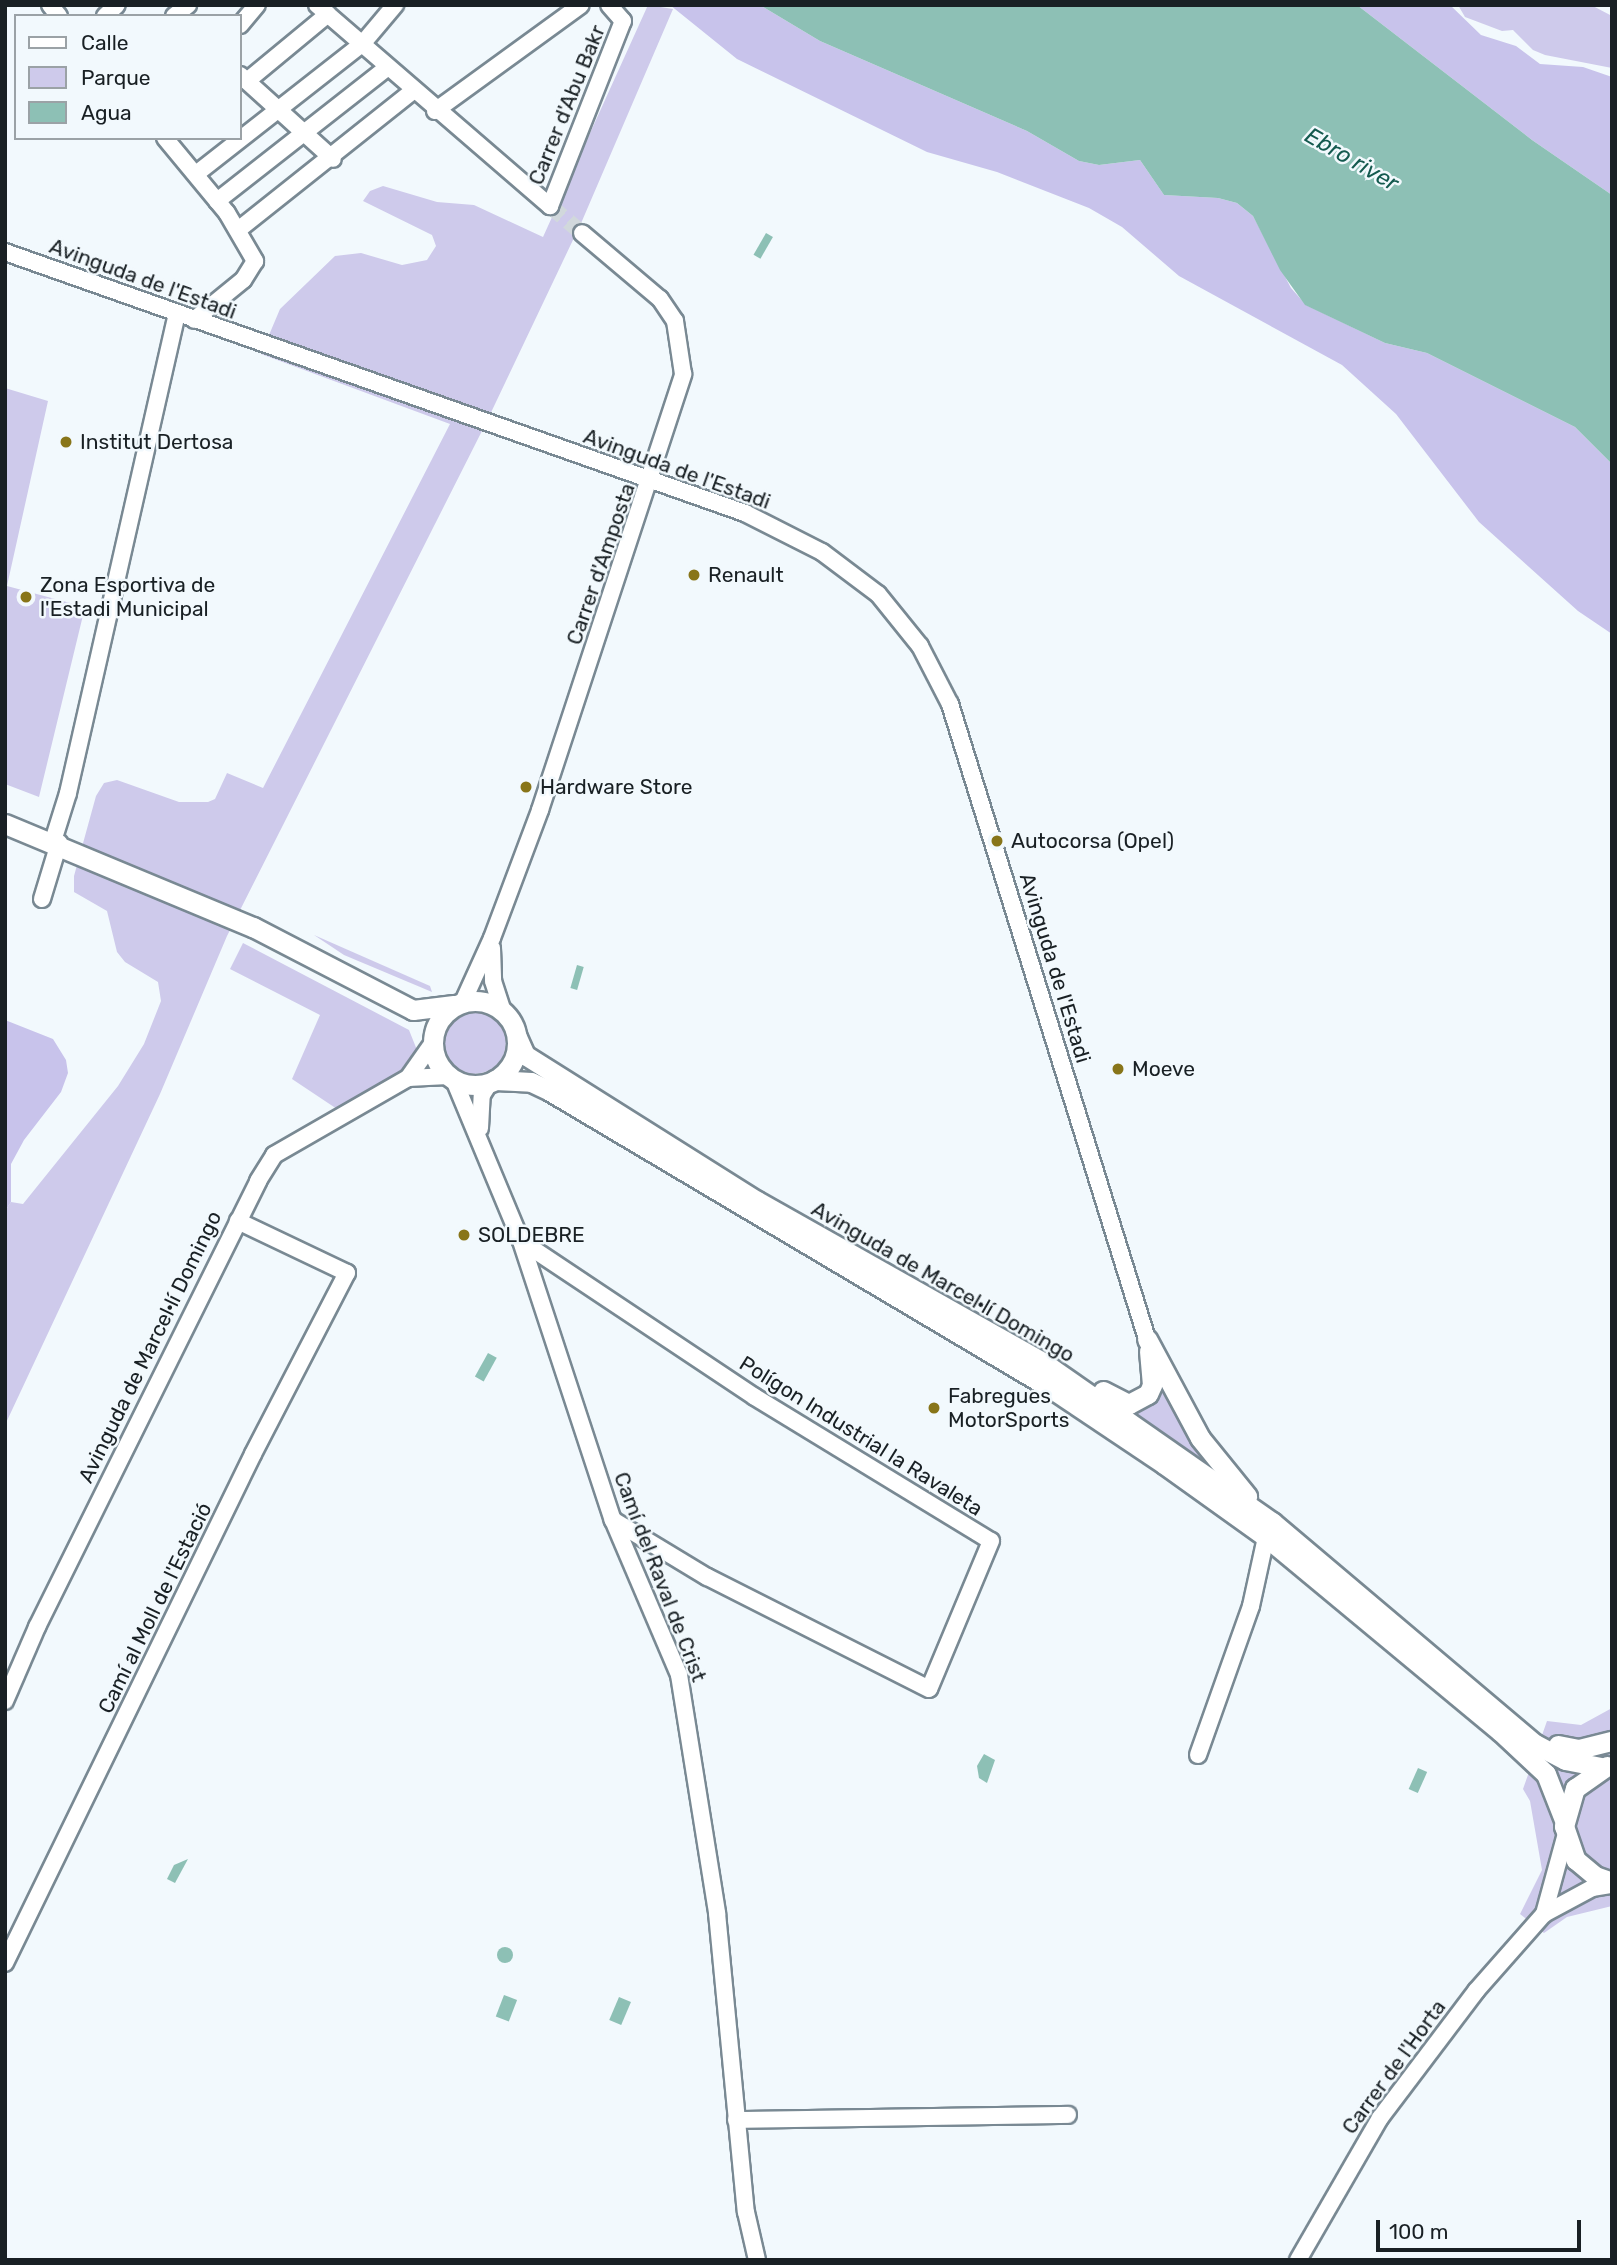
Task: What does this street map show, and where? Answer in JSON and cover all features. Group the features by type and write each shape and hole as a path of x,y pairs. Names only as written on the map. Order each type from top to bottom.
{"main road":[{"path":"5,824 56,842 253,927 413,1010 451,1078 472,1085 493,1081 531,1082 550,1091 1052,1389 1269,1530 1546,1774 1565,1829 1582,1866 1612,1884"},
{"path":"413,1010 484,1001 503,1011 517,1037 510,1066 493,1081"},
{"path":"432,1042 443,1014 458,1003"},
{"name":"Avinguda de Marcel·lí Domingo","path":"517,1037 525,1055 745,1194 1044,1363 1269,1530 1501,1714"},
{"path":"1147,1339 1200,1438 1269,1530"},
{"path":"1044,1363 1129,1404 1148,1394 1152,1385 1147,1339"},
{"path":"1501,1714 1546,1742 1571,1748 1612,1741"},
{"path":"1501,1714 1549,1754 1607,1766"},
{"path":"1565,1829 1575,1788 1607,1766"}],"street":[{"path":"242,23 257,5"},
{"path":"242,138 363,43 395,5"},
{"path":"333,159 306,131 243,78 322,10 363,43 435,111 581,5"},
{"name":"Carrer d'Abu Bakr","path":"435,111 550,206 624,21 609,5"},
{"path":"217,201 388,67"},
{"path":"238,230 333,159 413,91"},
{"path":"167,140 217,201 238,230 255,261 252,271 194,320"},
{"path":"196,174 239,140"},
{"name":"Carrer d'Amposta","path":"458,1003 492,938 652,480 676,407 683,374 682,345 675,321 660,299 582,233"},
{"name":"Avinguda de l'Estadi","path":"5,252 744,513 822,552 878,594 920,646 950,704 1147,1339"},
{"path":"42,898 177,314"},
{"path":"492,938 493,981 503,1011"},
{"path":"408,1077 432,1042"},
{"path":"408,1077 451,1078"},
{"name":"Avinguda de Marcel·lí Domingo","path":"5,1701 37,1627 238,1221 274,1155 408,1077"},
{"name":"Camí del Raval de Crist","path":"451,1078 480,1134 521,1241 613,1520 680,1675 717,1913 746,2212 757,2260"},
{"path":"480,1134 482,1095 493,1081"},
{"name":"Camí al Moll de l'Estació","path":"5,1963 253,1454 347,1273 238,1221"},
{"name":"Polígon Industrial la Ravaleta","path":"521,1241 755,1398 991,1541 929,1689 707,1577 613,1520"},
{"path":"1198,1755 1251,1605 1269,1530"},
{"path":"1544,1913 1565,1829"},
{"path":"1544,1913 1592,1888 1612,1884"},
{"name":"Carrer de l'Horta","path":"1298,2260 1401,2087 1544,1913"},
{"path":"737,2120 1068,2115"}],"green space":[{"path":"648,5 673,9 582,221 486,423 227,936 160,1094 5,1425 5,1211 11,1202 23,1204 118,1086 144,1044 161,1001 158,982 125,962 117,952 107,911 74,892 74,876 96,796 104,783 117,780 179,802 208,802 215,799 227,773 263,788 450,424 261,354 280,309 335,256 361,253 402,265 427,260 436,246 432,235 363,201 370,191 383,186 437,202 474,205 543,237"},
{"path":"1458,5 1591,5 1612,16 1612,68 1545,55 1533,50 1513,30 1502,31 1465,17"},
{"name":"Zona Esportiva de l'Estadi Municipal","path":"5,388 48,401 7,586 85,607 39,797 5,784"},
{"path":"314,935 430,986 432,992 344,955"},
{"path":"243,943 409,1030 417,1050 405,1072 340,1111 292,1079 320,1015 230,969"},
{"path":"474,1010 492,1016 500,1024 506,1042 500,1060 492,1068 474,1074 456,1068 448,1060 442,1042 448,1024 456,1016"},
{"path":"1155,1361 1235,1491 1120,1409 1134,1409"},
{"path":"1612,1708 1612,1906 1567,1917 1544,1933 1520,1914 1542,1870 1530,1801 1523,1789 1547,1721 1581,1725"}],"shaded area":[{"path":"670,5 760,5 820,41 1027,131 1079,161 1099,165 1140,160 1164,195 1218,198 1237,203 1253,216 1291,288 1306,305 1385,343 1427,353 1575,427 1612,464 1612,634 1578,611 1479,522 1396,414 1342,365 1179,276 1122,227 1089,208 997,172 927,152 737,59"},
{"path":"1357,5 1450,5 1481,35 1516,46 1540,64 1583,67 1612,77 1612,195 1532,140"},
{"path":"5,1020 53,1039 66,1060 68,1073 61,1092 24,1140 11,1164 11,1202 5,1211"}],"water":[{"name":"Ebro river","path":"760,5 1357,5 1532,140 1612,195 1612,464 1575,427 1427,353 1385,343 1305,305 1280,270 1253,216 1237,203 1218,198 1164,195 1140,160 1099,165 1079,161 1027,131 820,41"},
{"path":"766,233 773,237 760,259 754,255"},
{"path":"577,965 584,967 577,990 570,988"},
{"path":"488,1353 497,1358 484,1381 475,1377"},
{"path":"984,1754 995,1760 987,1783 979,1778 977,1766"},
{"path":"1418,1768 1427,1772 1418,1793 1409,1789"},
{"path":"188,1859 175,1883 167,1879 174,1865"},
{"path":"502,1947 508,1947 513,1955 511,1961 502,1963 497,1958 497,1952"},
{"path":"504,1995 517,2000 509,2021 496,2016"},
{"path":"619,1997 631,2002 621,2025 609,2020"}],"tunnel":[{"path":"550,206 582,233"}],"place":[{"name":"Institut Dertosa","path":"66,442"},
{"name":"Renault","path":"694,575"},
{"name":"Zona Esportiva de l'Estadi Municipal","path":"26,597"},
{"name":"Hardware Store","path":"526,787"},
{"name":"Autocorsa (Opel)","path":"997,841"},
{"name":"Moeve","path":"1118,1069"},
{"name":"SOLDEBRE","path":"464,1235"},
{"name":"Fabregues MotorSports","path":"934,1408"}]}
